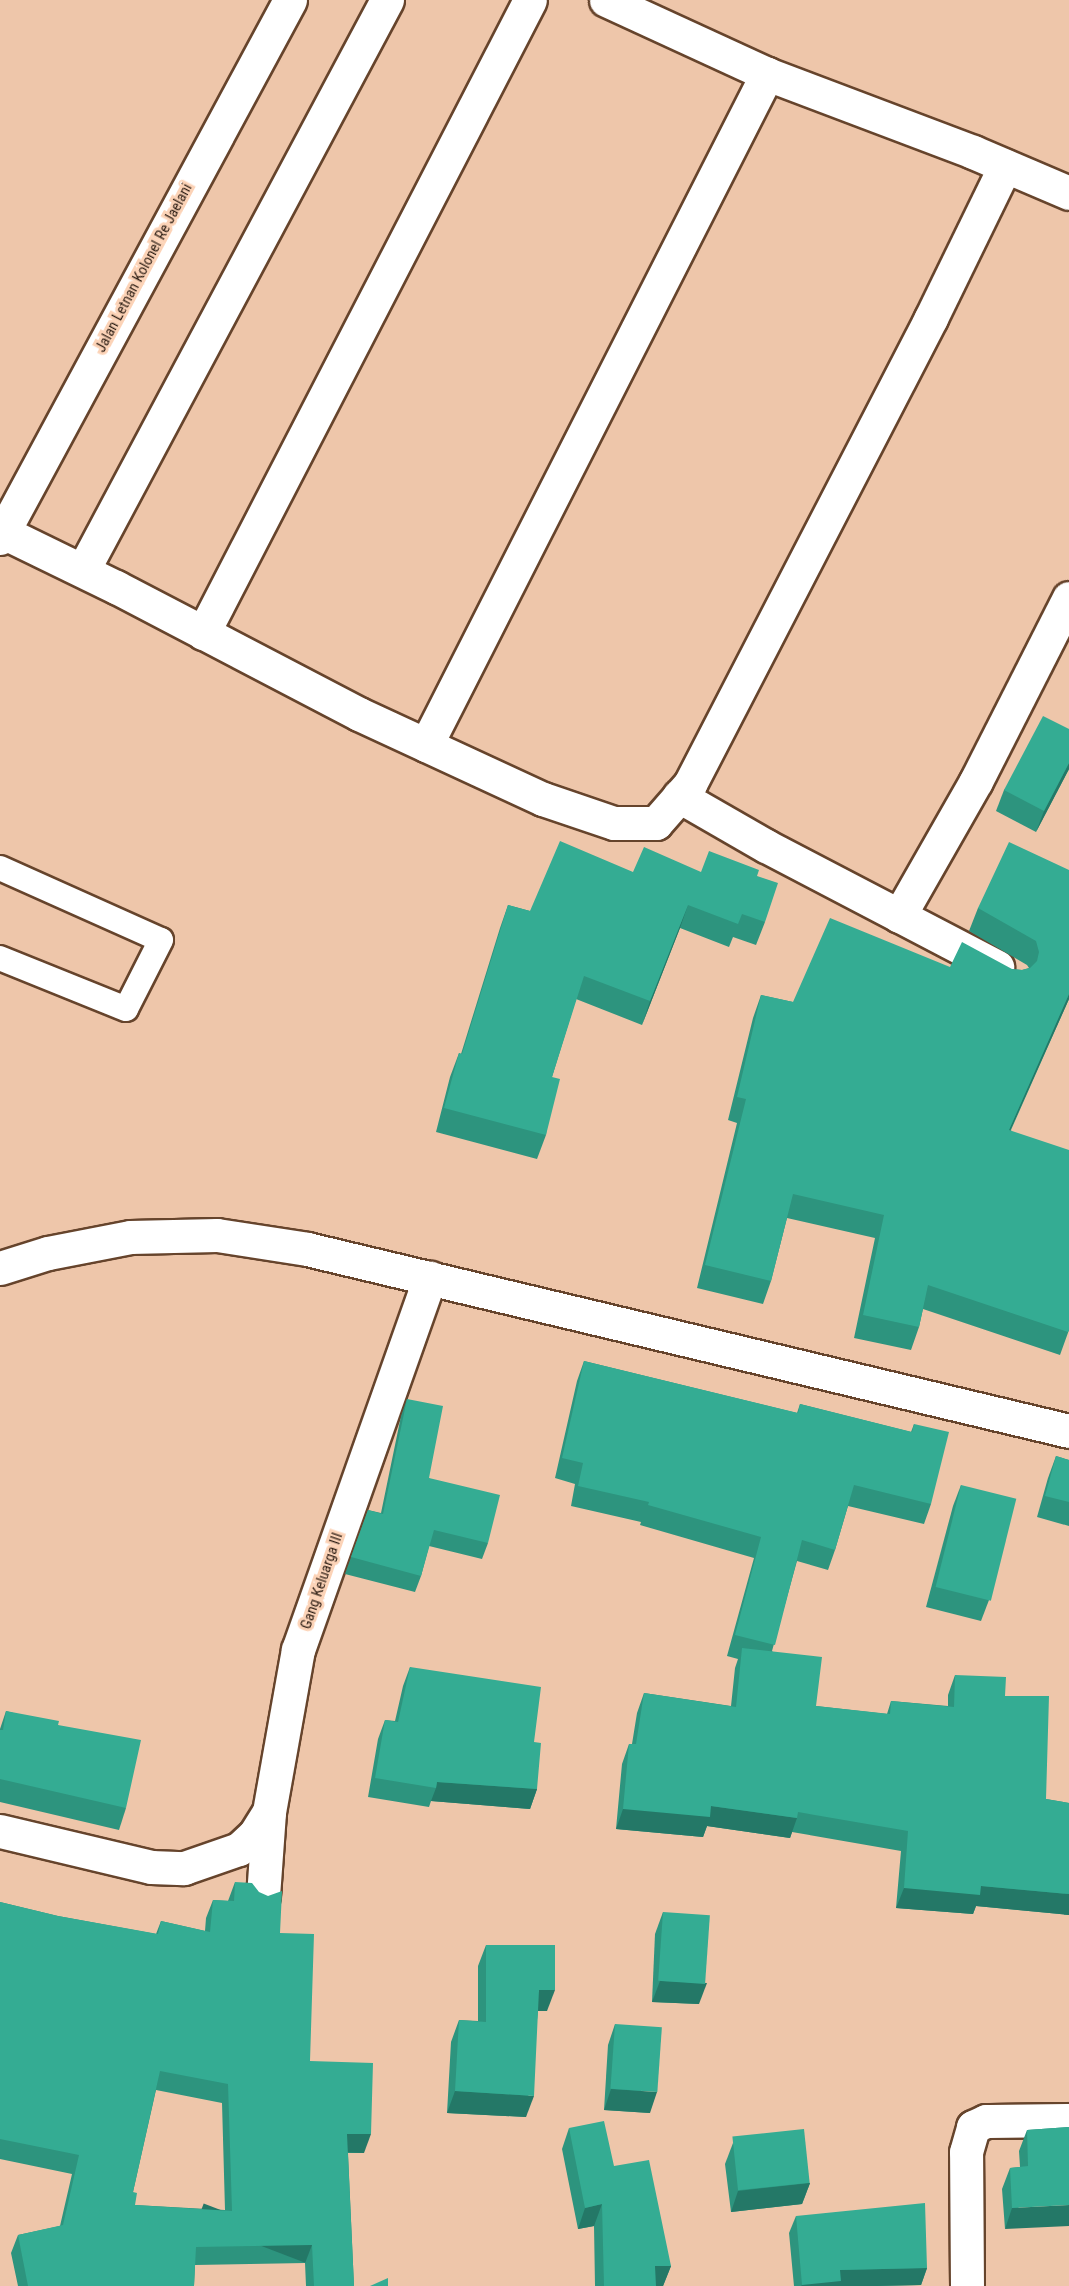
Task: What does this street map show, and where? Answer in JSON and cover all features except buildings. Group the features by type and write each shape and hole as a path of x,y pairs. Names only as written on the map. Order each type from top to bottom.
{"street":[{"name":"Jalan Letnan Kolonel Re Jaelani","path":"1,535 290,0"},
{"path":"83,570 387,0"},
{"path":"203,633 530,0"},
{"path":"606,0 767,74 1005,165 1069,193"},
{"path":"426,746 767,74"},
{"path":"1,535 83,570 358,714 543,799 614,824 656,824 690,784 909,360 1005,165"},
{"path":"899,916 976,781 1069,598"},
{"path":"679,796 766,846 1012,975"},
{"path":"0,1268 48,1253 130,1237 217,1235 307,1249 1069,1431"},
{"name":"Gang Keluarga III","path":"263,1896 269,1812 298,1650 430,1278"},
{"path":"0,1831 151,1867 184,1868 239,1850 255,1834 269,1812"},
{"path":"967,2286 966,2152 974,2127 986,2121 1069,2120"}],"lane":[{"path":"0,868 161,940 126,1009 0,958"}]}
